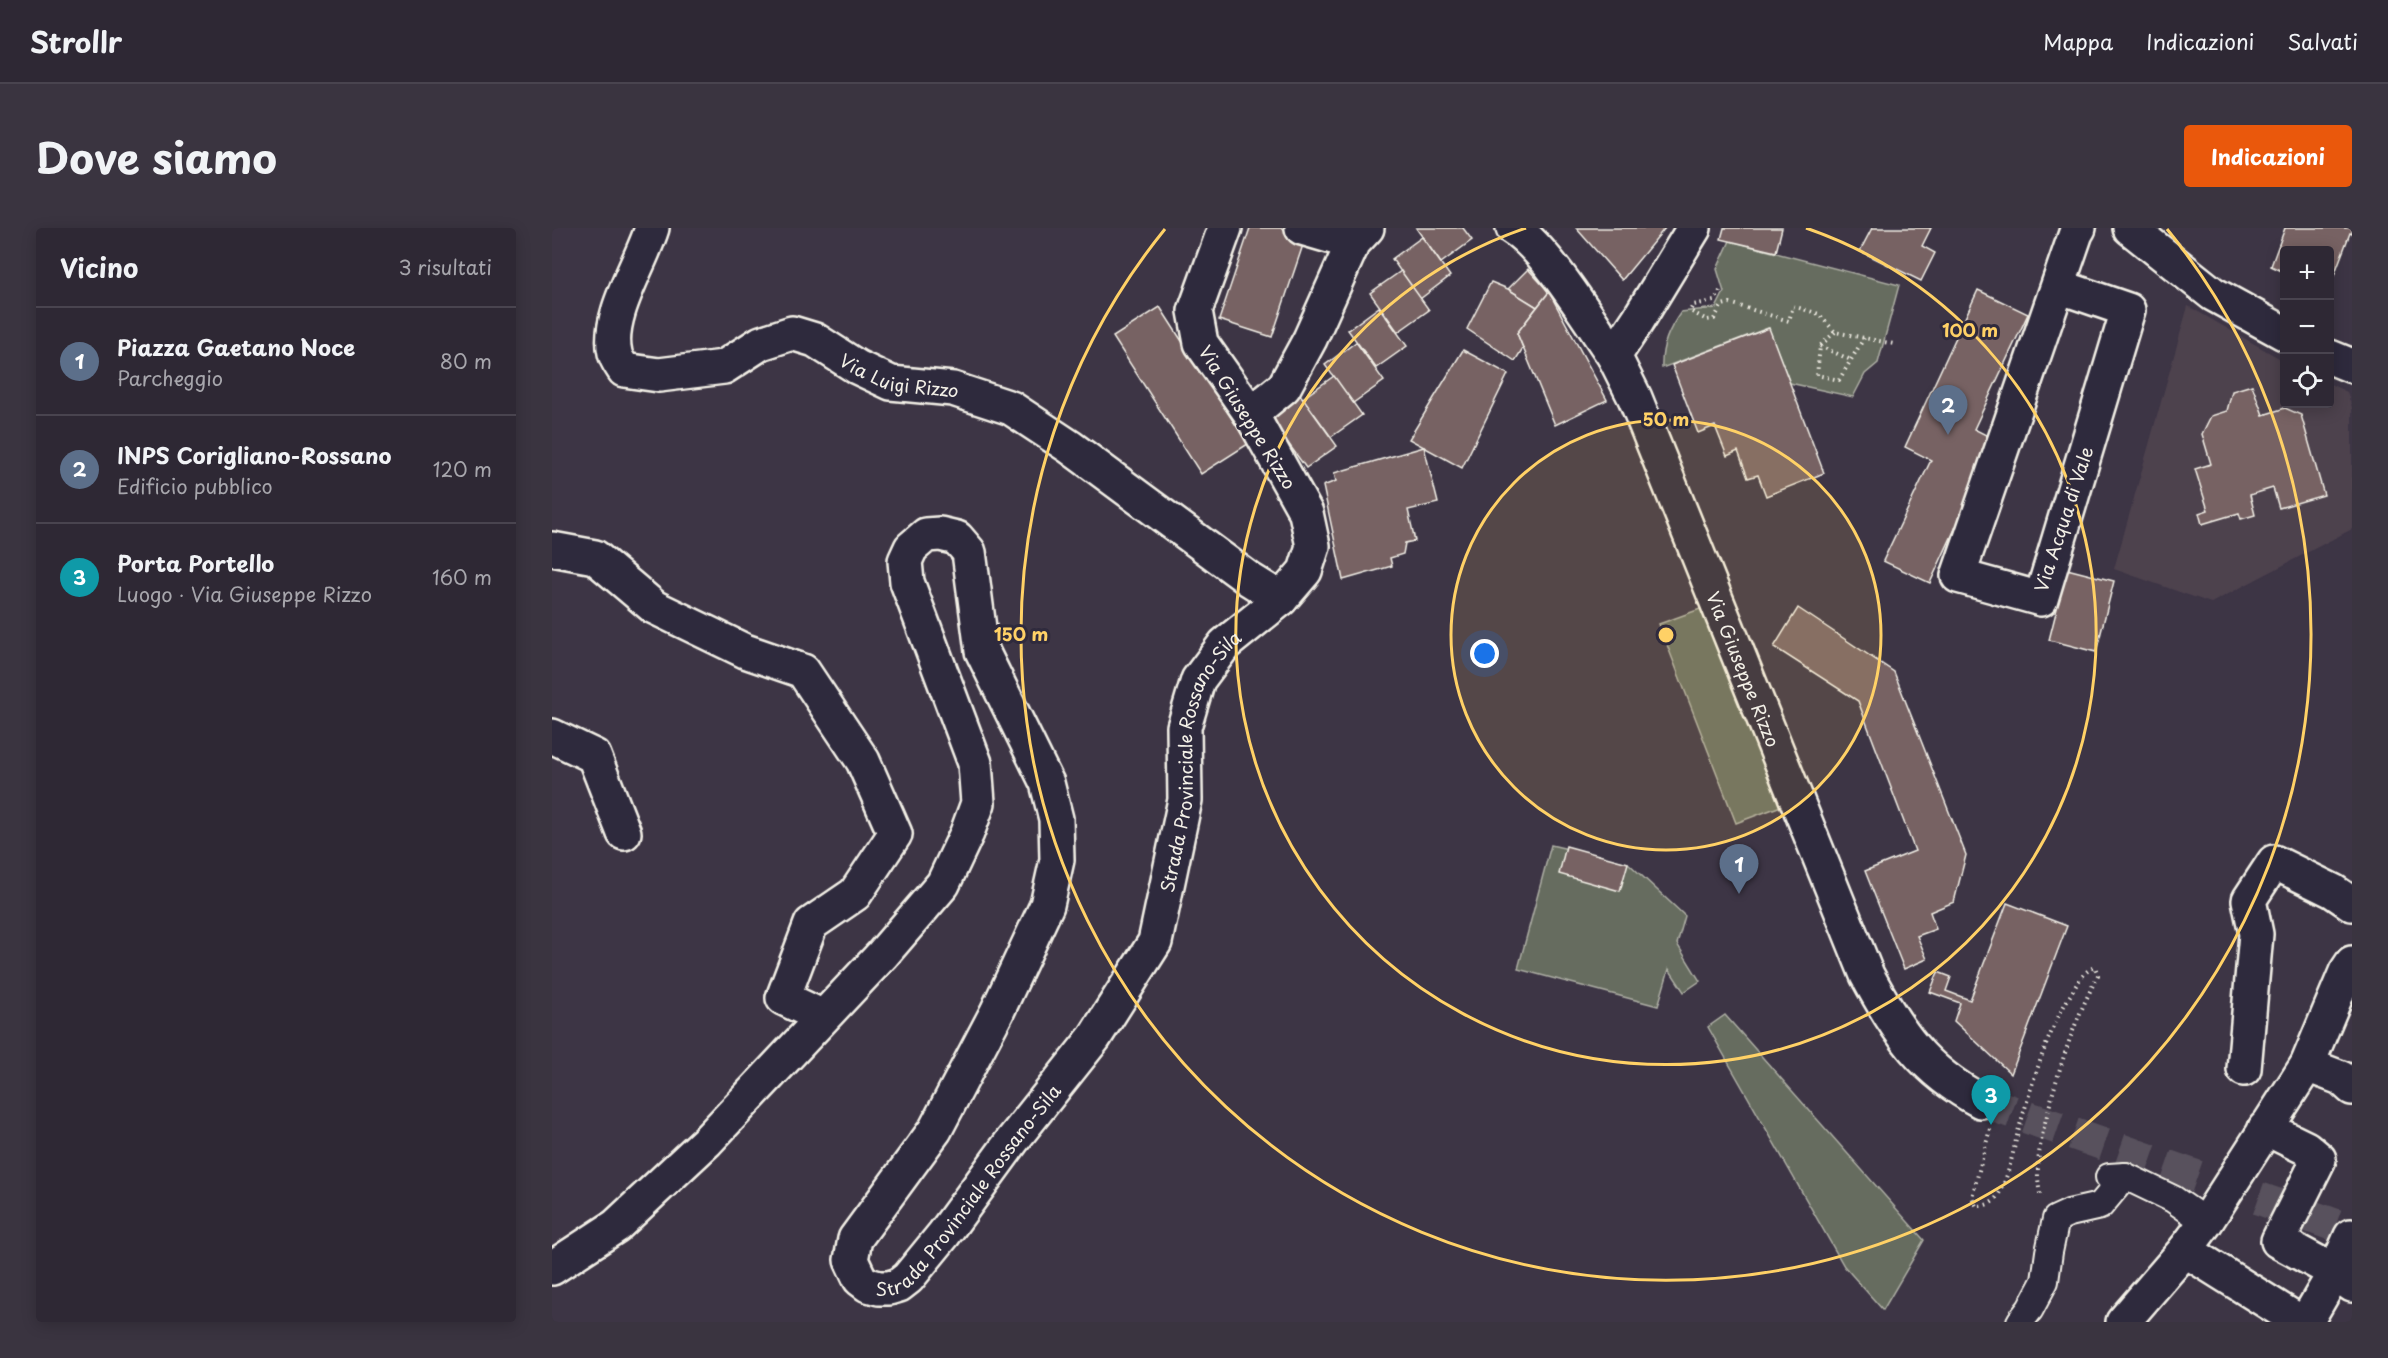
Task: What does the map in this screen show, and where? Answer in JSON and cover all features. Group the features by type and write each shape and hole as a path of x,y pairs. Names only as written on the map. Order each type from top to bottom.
{"street":[{"name":"Via Luigi Rizzo","path":"652,228 620,306 614,330 615,354 624,370 659,375 724,367 761,343 792,333 815,340 857,367 891,383 952,389 1011,408 1070,447 1249,579 1281,599"},
{"name":"Via Giuseppe Rizzo","path":"1225,228 1195,311 1200,343 1251,414 1306,513 1313,546 1305,571 1281,599"},
{"path":"1251,414 1284,387 1360,235 1302,228"},
{"name":"Via Giuseppe Rizzo","path":"1513,228 1523,234 1559,277 1614,356 1635,398 1867,975 1888,1013 1911,1046 1934,1072 1986,1113"},
{"path":"1614,356 1694,228"},
{"name":"Via Acqua di Vale","path":"2058,286 2128,310 2041,599 1958,576 2076,233 2079,228"},
{"path":"2130,228 2213,294 2280,331"},
{"path":"2334,359 2352,366"},
{"name":"Strada Provinciale Rossano-Sila","path":"552,1268 616,1226 707,1141 882,955 943,884 968,832 978,803 975,763 907,582 905,561 911,548 926,535 940,534 957,538 969,552 982,651 1047,783 1056,819 1057,860 1047,905 997,1012 935,1130 855,1239 851,1260 854,1270 868,1285 879,1288 899,1285 908,1278 944,1234 1012,1141 1094,1038 1155,942 1185,800 1184,727 1198,680 1225,644 1281,599"},
{"path":"552,549 595,557 654,607 744,651 804,671 863,761 895,834 855,894 811,924 783,998 823,1017"},
{"path":"552,736 594,756 624,833"},
{"path":"2244,1069 2256,934 2249,900 2274,862 2333,891 2352,904"},
{"path":"2123,1322 2206,1222 2307,1065 2346,972 2352,963"},
{"path":"2307,1065 2341,1078 2352,1088"},
{"path":"2265,1128 2306,1148 2319,1159 2278,1241 2343,1279"},
{"path":"2066,1203 2088,1196 2108,1177 2125,1176 2173,1199 2206,1222"},
{"path":"2020,1322 2045,1281 2056,1219 2069,1213 2100,1206 2125,1176"},
{"path":"2306,1322 2343,1279 2351,1236"},
{"path":"2185,1250 2300,1322"}],"path":[{"path":"1720,291 1714,302 1693,305 1690,310 1707,320 1714,319 1722,305 1730,303 1789,321 1793,306 1819,314 1835,332 1894,344"},
{"path":"1835,332 1820,346 1816,375 1839,380 1864,338"},
{"path":"1820,346 1851,360"},
{"path":"1986,1113 1972,1197 1976,1206 1984,1206 1996,1198 2007,1171 2030,1092 2056,1017 2081,977 2089,969 2095,967 2098,975 2076,1017 2062,1056 2039,1151 2037,1176 2040,1194 2066,1203"}],"shaded area":[{"path":"2188,306 2280,359 2280,408 2334,408 2334,386 2347,392 2352,408 2352,529 2211,603 2114,569"}],"green space":[{"path":"1730,241 1899,285 1878,363 1865,374 1853,397 1790,383 1768,328 1662,368 1667,338 1681,312 1716,308 1724,292 1717,269"},
{"path":"1703,608 1781,806 1736,823 1659,624"},
{"path":"1551,845 1628,863 1685,916 1677,944 1700,981 1684,992 1669,969 1658,1006 1518,969"},
{"path":"1725,1015 1924,1240 1883,1310 1844,1266 1708,1027"}],"building":[{"path":"1250,228 1282,228 1306,236 1272,337 1219,320"},
{"path":"1416,228 1463,228 1472,240 1441,263"},
{"path":"1576,228 1665,228 1622,280"},
{"path":"1724,228 1782,228 1776,252 1721,239"},
{"path":"1872,228 1931,228 1922,246 1935,253 1921,281 1860,251"},
{"path":"2285,228 2352,228 2352,234 2350,233 2334,275 2334,246 2280,246 2280,270 2271,266"},
{"path":"1422,237 1450,276 1420,299 1392,259"},
{"path":"1528,269 1549,292 1537,307 1508,289"},
{"path":"1401,271 1429,310 1398,332 1370,293"},
{"path":"1491,282 1508,289 1537,307 1517,333 1523,348 1515,361 1467,329"},
{"path":"1978,290 2028,314 1974,429 1996,440 1930,583 1883,561 1931,460 1905,447"},
{"path":"1549,292 1607,400 1555,425 1517,333"},
{"path":"1160,307 1248,444 1201,474 1113,337"},
{"path":"1379,307 1407,346 1376,368 1348,330"},
{"path":"1769,328 1824,473 1766,496 1758,475 1748,478 1738,451 1727,456 1715,426 1698,433 1672,365"},
{"path":"1356,342 1384,381 1353,403 1325,365"},
{"path":"1463,350 1508,374 1462,468 1409,439"},
{"path":"1334,376 1362,415 1331,437 1303,398"},
{"path":"2252,385 2263,415 2285,408 2301,415 2324,495 2279,508 2273,488 2250,495 2255,515 2241,519 2239,513 2202,524 2199,513 2208,510 2195,469 2211,464 2202,434 2211,416 2227,411 2232,391"},
{"path":"1299,393 1337,446 1306,468 1267,414"},
{"path":"1424,447 1438,503 1408,510 1415,541 1405,543 1403,554 1390,558 1392,566 1343,580 1323,486 1336,481 1334,473"},
{"path":"2067,569 2114,581 2096,652 2049,640"},
{"path":"1798,608 1894,672 1966,855 1954,902 1930,912 1936,929 1917,936 1927,959 1904,969 1865,871 1915,851 1858,701 1774,647"},
{"path":"1566,846 1628,863 1620,891 1559,874"},
{"path":"2007,903 2067,926 2011,1074 1954,1021 1960,1003 1930,992 1938,972 1951,977 1946,991 1970,1000"}],"tunnel":[{"path":"1981,1101 2352,1231"}],"place":[{"name":"INPS Corigliano-Rossano","path":"1948,435"},
{"name":"Piazza Gaetano Noce","path":"1739,894"},
{"name":"Porta Portello","path":"1991,1125"}]}
